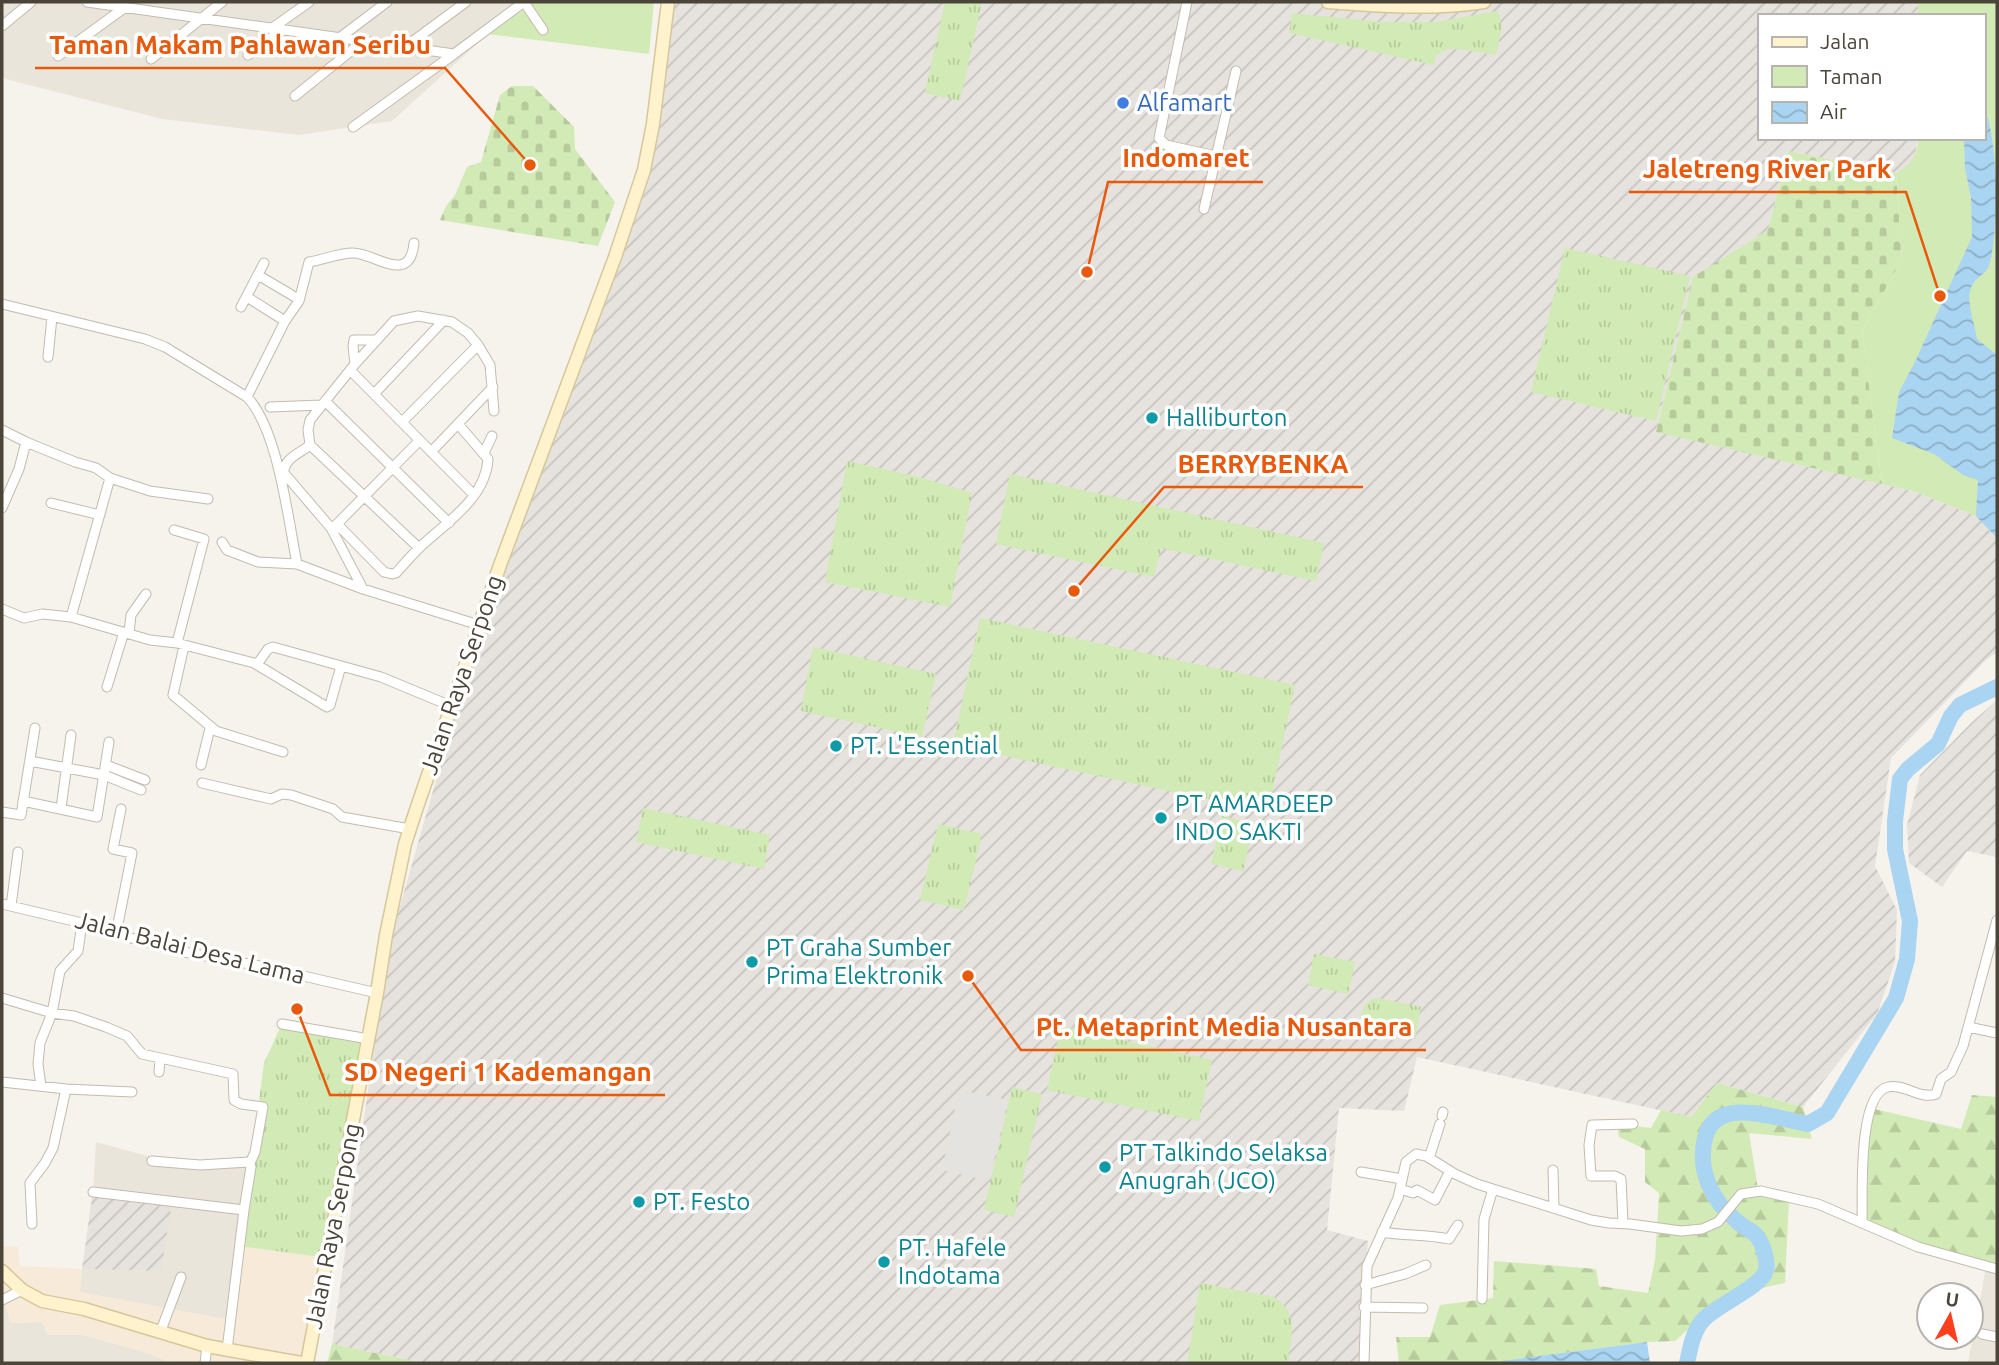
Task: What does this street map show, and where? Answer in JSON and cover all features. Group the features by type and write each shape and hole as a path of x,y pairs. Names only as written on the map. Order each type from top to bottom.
{"main road":[{"name":"Jalan Raya Serpong","path":"307,1363 369,1040 386,935 410,829 479,625 615,257 644,170 653,124 668,2"},
{"path":"1328,2 1422,8 1484,2"},
{"path":"2,1272 22,1290 42,1301 84,1309 207,1346 301,1363"}],"street":[{"path":"2,26 31,2"},
{"path":"87,2 454,54"},
{"path":"151,59 222,2"},
{"path":"247,55 309,2"},
{"path":"338,38 387,2"},
{"path":"405,47 466,2"},
{"path":"353,127 524,2 543,30"},
{"path":"1187,2 1159,138 1166,145 1216,156"},
{"path":"58,56 120,5"},
{"path":"295,96 362,42"},
{"path":"1204,209 1236,71"},
{"path":"247,397 285,321 299,300 309,262 352,253 370,257 381,264 400,264 409,261 414,243"},
{"path":"241,307 264,264"},
{"path":"258,275 295,297"},
{"path":"247,297 285,321"},
{"path":"2,304 145,339 165,347 247,397 258,408 275,458 297,564"},
{"path":"419,548 310,446 309,422 375,340 396,320 418,316 444,320 460,327 478,345 491,365 494,411"},
{"path":"48,357 52,317"},
{"path":"374,394 444,320"},
{"path":"375,340 354,340 352,367 374,394 474,495"},
{"path":"402,422 478,345"},
{"path":"431,452 493,387"},
{"path":"270,407 323,403 449,523"},
{"path":"310,446 287,462 284,473 334,526 387,573 396,572 449,523 474,495 487,466 488,460 484,453 458,424"},
{"path":"2,430 66,459 96,468 110,478 157,493 208,499"},
{"path":"484,453 492,436"},
{"path":"334,526 419,440"},
{"path":"2,508 19,469 26,442"},
{"path":"71,617 110,478"},
{"path":"51,503 100,515"},
{"path":"334,526 363,589"},
{"path":"174,530 204,538 180,644 173,693 210,728 283,752"},
{"path":"222,542 227,550 258,562 297,564 363,589 479,625"},
{"path":"107,687 131,615 146,594"},
{"path":"2,609 24,618 42,614 71,617 150,640 180,644 254,663 327,707 330,705 341,666"},
{"path":"254,663 259,662 268,649 273,647 381,677 451,706"},
{"path":"201,765 210,728"},
{"path":"2,812 21,815 35,729"},
{"path":"61,808 71,735"},
{"path":"23,801 97,817 109,742"},
{"path":"30,761 67,768 105,770 145,779"},
{"path":"105,770 141,790"},
{"path":"201,783 271,799 282,794 291,795 333,809 342,817 410,829"},
{"path":"116,934 132,853 113,849 121,809"},
{"path":"6,905 18,852"},
{"name":"Jalan Balai Desa Lama","path":"6,905 184,952 377,993"},
{"path":"1862,1222 1865,1128 1874,1100 1878,1093 1888,1087 1902,1088 1926,1096 1936,1094 1941,1079 1951,1072 1963,1046 1997,919"},
{"path":"41,1086 38,1064 40,1043 51,1013 60,971 78,951 82,923"},
{"path":"2,998 51,1013 74,1016 127,1036 142,1054 232,1073 235,1077 233,1100 262,1107 255,1152 250,1163 227,1350"},
{"path":"282,1024 369,1040"},
{"path":"1968,1027 1997,1033"},
{"path":"159,1072 160,1058"},
{"path":"2,1082 132,1092"},
{"path":"32,1224 30,1183 46,1163 53,1148 66,1089"},
{"path":"1429,1158 1441,1118"},
{"path":"1623,1223 1620,1179 1615,1176 1591,1176 1589,1137 1592,1125 1633,1124"},
{"path":"1364,1363 1367,1262 1401,1184 1406,1162 1412,1155 1420,1154 1450,1171 1493,1189 1596,1221 1681,1231 1702,1229 1718,1222 1741,1194 1761,1191 1818,1204 1919,1248 1997,1269"},
{"path":"152,1161 190,1165 250,1163"},
{"path":"1553,1170 1554,1208"},
{"path":"1361,1172 1401,1184 1413,1193 1417,1190 1435,1200 1450,1171"},
{"path":"1482,1299 1485,1219 1493,1189"},
{"path":"93,1192 244,1210"},
{"path":"1382,1232 1399,1235 1422,1234 1449,1239 1458,1225"},
{"path":"1365,1285 1426,1265"},
{"path":"160,1333 181,1277"},
{"path":"2,1300 22,1290"},
{"path":"1364,1307 1423,1308"},
{"path":"205,1363 207,1346"}],"shaded area":[{"path":"2,2 536,2 488,34 392,121 299,135 162,119 2,78"},
{"path":"674,2 1918,2 1918,14 1758,14 1758,140 1918,140 1915,156 1908,166 1896,173 1788,151 1768,230 1693,278 1656,431 1913,491 1976,516 1997,538 1997,652 1986,660 1891,758 1875,866 1897,910 1895,962 1877,1014 1803,1107 1717,1083 1691,1117 1417,1057 1404,1111 1339,1108 1327,1230 1368,1241 1362,1363 424,1363 332,1344 388,948 459,700 644,174"},
{"path":"1997,700 1997,857 1967,851 1942,887 1909,863 1907,825 1920,775"},
{"path":"959,1090 1008,1100 989,1181 942,1170"},
{"path":"96,1142 177,1164 251,1161 230,1320 79,1292 82,1269 161,1271 93,1190"},
{"path":"93,1190 172,1202 161,1271 82,1269"},
{"path":"2,1246 18,1247 20,1266 82,1269 80,1292 230,1320 240,1246 327,1258 309,1363 171,1363 148,1353 83,1335 48,1335 42,1322 11,1323 2,1300"},
{"path":"1986,1268 1997,1271 1997,1363 1968,1363 1970,1351 1985,1351 1984,1281"},
{"path":"2,1300 11,1323 42,1322 48,1335 83,1335 148,1353 171,1363 2,1363"}],"green space":[{"path":"536,2 654,2 649,54 488,34"},
{"path":"945,2 982,2 960,101 925,93"},
{"path":"1918,2 1997,2 1997,538 1976,516 1913,491 1882,484 1862,332 1902,259 1896,173 1913,159 1918,140 1985,140 1985,14 1918,14"},
{"path":"1498,11 1502,27 1496,55 1447,49 1436,56 1434,65 1289,33 1292,13 1380,22 1436,22"},
{"path":"512,86 533,86 574,127 575,149 615,202 598,246 440,220 467,167 481,162 500,95"},
{"path":"1788,151 1896,173 1902,259 1862,332 1882,484 1656,432 1693,277 1768,230"},
{"path":"1565,248 1690,276 1656,421 1531,392"},
{"path":"847,461 919,477 972,493 950,607 825,582"},
{"path":"1010,474 1324,543 1316,581 1161,548 1154,577 996,544"},
{"path":"980,618 1295,685 1268,812 953,745"},
{"path":"813,647 936,674 922,737 801,711"},
{"path":"643,808 770,835 764,869 636,842"},
{"path":"1222,816 1246,822 1242,839 1250,841 1243,871 1211,864"},
{"path":"938,824 982,834 964,910 920,900"},
{"path":"1314,954 1355,962 1348,994 1308,985"},
{"path":"1377,998 1421,1007 1415,1039 1358,1027 1365,1005"},
{"path":"284,1019 365,1035 327,1258 240,1246 264,1063"},
{"path":"1061,1026 1212,1060 1199,1121 1047,1090"},
{"path":"1717,1083 1803,1107 1812,1139 1749,1133 1758,1189 1789,1199 1785,1283 1727,1295 1675,1341 1647,1342 1502,1363 1399,1363 1396,1337 1430,1337 1440,1305 1493,1298 1494,1261 1596,1269 1599,1286 1648,1293 1655,1260 1659,1193 1645,1182 1645,1149 1619,1137 1617,1124 1651,1128 1661,1110 1691,1117"},
{"path":"1012,1087 1042,1094 1014,1217 984,1210"},
{"path":"1972,1095 1997,1097 1997,1271 1955,1259 1863,1222 1870,1108 1961,1129"},
{"path":"1200,1283 1274,1297 1282,1303 1288,1310 1292,1326 1288,1363 1187,1363"},
{"path":"332,1344 424,1363 327,1363"}],"water":[{"path":"1985,112 1995,161 1995,232 1989,266 1972,287 1970,302 1977,339 1997,355 1997,538 1976,516 1978,480 1963,475 1934,454 1892,438 1899,392 1972,237 1971,198 1965,168 1964,140 1985,140"},
{"path":"1647,1342 1650,1363 1502,1363 1502,1361"}],"waterway":[{"path":"1687,1363 1692,1340 1700,1323 1757,1282 1766,1270 1764,1251 1758,1237 1729,1214 1714,1195 1703,1162 1705,1138 1711,1125 1721,1117 1734,1113 1765,1115 1808,1124 1827,1113 1896,998 1907,959 1910,921 1895,849 1900,779 1938,744 1951,716 1960,705 1997,687"}],"place":[{"name":"Alfamart","path":"1123,103"},
{"name":"Taman Makam Pahlawan Seribu","path":"530,165"},
{"name":"Indomaret","path":"1087,272"},
{"name":"Jaletreng River Park","path":"1940,296"},
{"name":"Halliburton","path":"1152,418"},
{"name":"BERRYBENKA","path":"1074,591"},
{"name":"PT. L'Essential","path":"836,746"},
{"name":"PT AMARDEEP INDO SAKTI","path":"1161,818"},
{"name":"PT Graha Sumber Prima Elektronik","path":"752,962"},
{"name":"Pt. Metaprint Media Nusantara","path":"968,976"},
{"name":"SD Negeri 1 Kademangan","path":"297,1009"},
{"name":"PT Talkindo Selaksa Anugrah (JCO)","path":"1105,1167"},
{"name":"PT. Festo","path":"639,1202"},
{"name":"PT. Hafele Indotama","path":"884,1262"}]}
